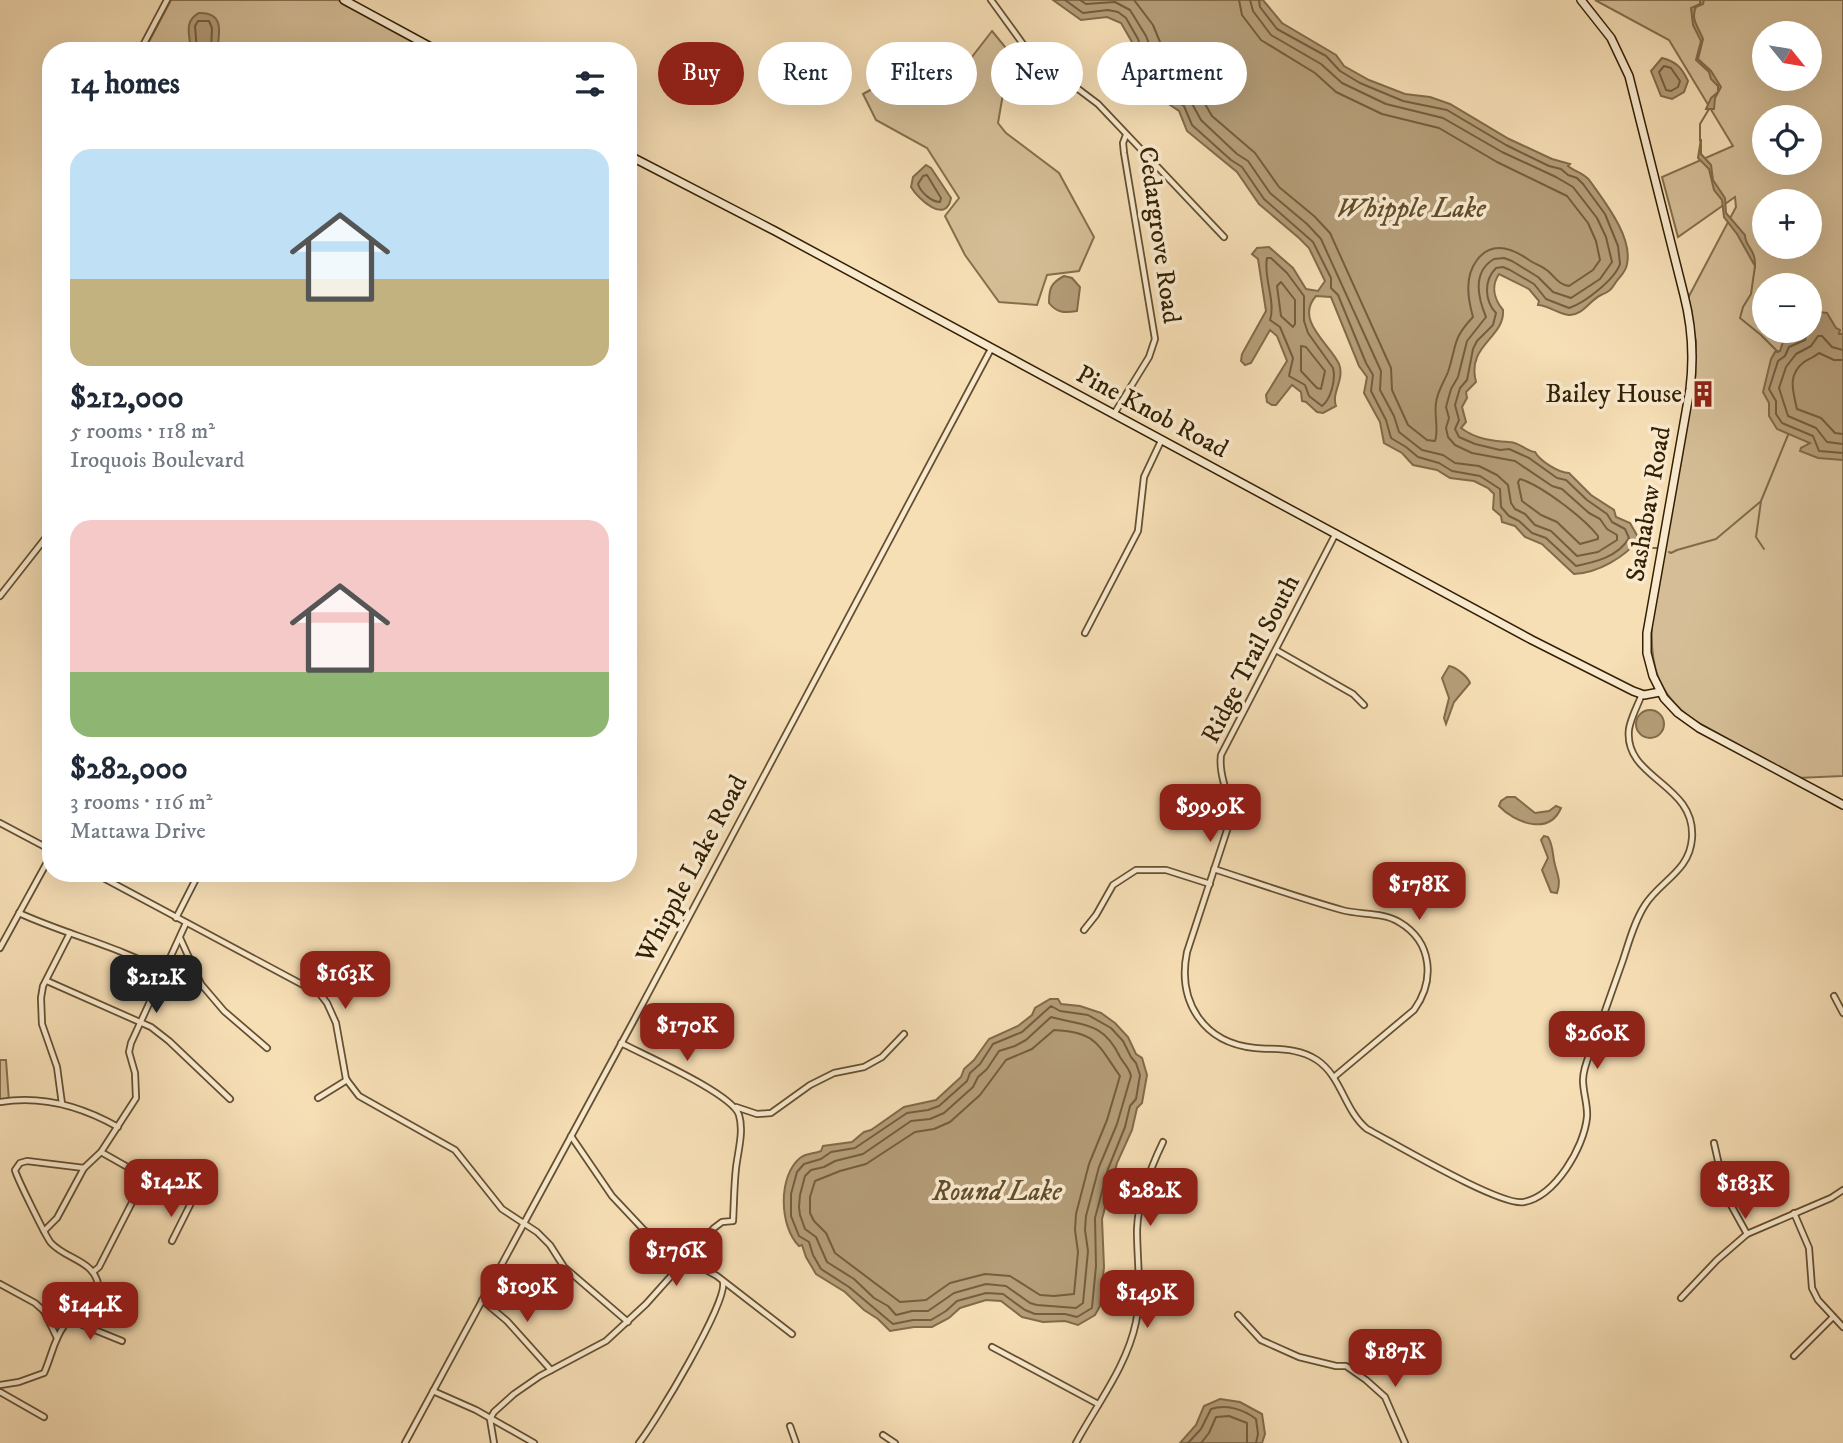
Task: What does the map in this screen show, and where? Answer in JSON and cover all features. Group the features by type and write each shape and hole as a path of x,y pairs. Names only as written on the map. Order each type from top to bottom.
{"street":[{"path":"145,42 167,0"},
{"path":"344,0 421,42"},
{"path":"991,0 1023,44 1098,104 1224,237"},
{"name":"Sashabaw Road","path":"1581,0 1607,31 1629,76 1685,295 1691,330 1693,354 1690,389 1647,637 1649,665 1660,692 1671,707 1695,726 1843,805"},
{"name":"Cedargrove Road","path":"1114,415 1149,357 1155,339 1124,153 1126,135"},
{"name":"Pine Knob Road","path":"637,160 775,231 1532,640 1642,694"},
{"name":"Whipple Lake Road","path":"405,1443 990,349"},
{"path":"1085,634 1138,531 1144,477 1161,441"},
{"name":"Ridge Trail South","path":"1334,1077 1318,1060 1294,1051 1256,1048 1228,1042 1206,1027 1193,1009 1185,990 1184,968 1231,814 1230,798 1220,763 1221,755 1336,533"},
{"path":"0,596 42,542"},
{"path":"1276,650 1353,694 1364,705"},
{"path":"1214,869 1345,911 1394,919 1408,929 1419,943 1428,967 1427,986 1420,1002 1334,1077 1356,1118 1367,1129 1495,1197 1521,1203 1542,1196 1557,1181 1574,1154 1584,1130 1587,1108 1583,1076 1634,928 1650,899 1689,856 1692,828 1686,809 1675,793 1640,765 1630,746 1630,726 1642,694 1660,692"},
{"path":"0,823 42,847"},
{"path":"0,948 42,869"},
{"path":"1084,930 1096,915 1113,884 1136,870 1166,870 1209,884"},
{"path":"110,882 320,994 336,1023 347,1080 365,1101 454,1150 502,1209 545,1240 564,1267 628,1322"},
{"path":"176,918 194,882"},
{"path":"19,913 128,954 164,972"},
{"path":"44,1231 57,1218 84,1168 101,1152 136,1098 135,1073 129,1052 131,1043 186,923"},
{"path":"62,1104 57,1067 51,1046 44,1035 40,1012 43,986 70,933"},
{"path":"180,937 201,984 224,1011 267,1048"},
{"path":"47,981 140,1022 169,1041 230,1099"},
{"path":"1833,996 1843,1013"},
{"path":"735,1107 757,1114 771,1113 821,1079 834,1073 864,1067 882,1056 904,1034"},
{"path":"494,1443 491,1419 494,1412 514,1394 551,1370 596,1348 628,1322 714,1228 722,1222 733,1221 739,1113 726,1098 621,1043"},
{"path":"318,1098 347,1080"},
{"path":"0,1102 34,1100 62,1104 93,1113 118,1127"},
{"path":"571,1136 612,1196 654,1239 723,1281 792,1334"},
{"path":"1076,1443 1118,1371 1129,1343 1137,1311 1139,1210 1152,1165 1163,1142"},
{"path":"1714,1143 1722,1185 1732,1210 1747,1234"},
{"path":"101,1152 191,1203 172,1241"},
{"path":"0,1385 19,1382 44,1373 51,1361 57,1338 72,1317 90,1305 97,1295 98,1283 85,1264 54,1245 44,1231 15,1171 20,1163 27,1161 84,1168"},
{"path":"93,1272 99,1267 145,1177"},
{"path":"1681,1298 1717,1260 1747,1234 1831,1198 1843,1190"},
{"path":"1794,1213 1808,1248 1812,1288 1818,1300 1843,1327"},
{"path":"639,1443 671,1393 712,1318 724,1288 723,1281"},
{"path":"0,1284 35,1303 44,1311 57,1338"},
{"path":"482,1300 508,1321 551,1370"},
{"path":"44,1311 72,1317 80,1324 122,1341"},
{"path":"1238,1315 1261,1340 1299,1357 1346,1366 1385,1397 1405,1443"},
{"path":"1794,1356 1833,1317"},
{"path":"992,1347 1098,1404"},
{"path":"433,1391 534,1443"},
{"path":"0,1392 44,1417"},
{"path":"790,1426 796,1443"},
{"path":"883,1434 895,1443"}],"shaded area":[{"path":"171,0 338,0 415,42 149,42"},
{"path":"1595,0 1843,0 1843,776 1797,778 1692,719 1663,688 1652,652 1652,623 1695,379 1696,342 1688,298 1736,207 1735,197 1678,237 1662,177 1733,146 1669,40"},
{"path":"992,31 1001,42 991,42 991,105 1001,105 998,123 1006,133 1059,173 1094,237 1079,271 1047,275 1037,305 999,302 965,255 945,216 959,198 927,148 876,120 868,105 977,105 977,50"},
{"path":"0,1060 6,1060 9,1101 0,1102"}],"water":[{"name":"Whipple Lake","path":"1053,0 1263,0 1282,23 1336,55 1344,66 1369,80 1405,94 1430,97 1450,104 1509,139 1552,159 1570,164 1568,166 1588,178 1622,231 1628,254 1626,269 1610,290 1574,315 1538,305 1539,301 1529,289 1499,274 1495,292 1503,310 1502,320 1476,359 1476,382 1466,392 1467,398 1462,407 1466,422 1461,428 1484,439 1516,443 1535,452 1555,469 1569,473 1591,495 1614,510 1616,517 1630,523 1639,539 1633,546 1619,558 1601,567 1574,574 1542,544 1525,537 1515,526 1502,522 1501,516 1493,509 1494,494 1488,488 1474,481 1450,478 1437,470 1413,465 1402,453 1384,443 1380,422 1364,393 1367,377 1359,366 1331,297 1316,296 1310,305 1309,314 1316,332 1339,364 1336,406 1323,413 1317,412 1302,401 1301,392 1292,385 1276,405 1267,402 1266,395 1287,361 1277,336 1270,330 1251,363 1245,365 1241,361 1242,354 1266,311 1258,259 1252,254 1257,248 1269,247 1293,268 1306,289 1318,291 1325,281 1309,248 1259,204 1237,172 1187,131 1179,111 1170,105 1247,105 1247,42 1132,42 1121,23 1107,17 1081,20"},
{"path":"1700,0 1704,0 1703,4 1694,11 1703,39 1698,59 1711,71 1721,87 1715,98 1714,109 1706,109 1711,98 1718,92 1718,86 1711,79 1709,72 1696,60 1701,41 1693,25 1691,8 1700,4"},
{"path":"199,13 213,16 218,24 218,42 190,42 189,25"},
{"path":"1662,58 1678,66 1688,81 1684,92 1672,99 1661,96 1651,71"},
{"path":"1701,139 1701,154 1711,165 1713,180 1725,198 1726,213 1745,235 1755,266 1724,217 1722,200 1714,190 1709,169 1698,158"},
{"path":"926,165 931,168 951,198 944,209 938,210 925,203 911,187 913,177"},
{"path":"1064,276 1072,278 1080,287 1077,311 1061,311 1049,303 1052,286"},
{"path":"1822,312 1827,313 1840,330 1839,334 1843,334 1843,460 1818,458 1800,451 1810,443 1777,429 1769,416 1769,403 1763,392 1771,359 1775,352 1780,351 1783,343 1822,343"},
{"path":"1449,666 1455,668 1470,683 1454,702 1446,724 1444,718 1449,698 1442,678"},
{"path":"1650,710 1660,714 1664,724 1660,734 1650,738 1640,734 1636,724 1640,714"},
{"path":"1507,797 1515,797 1535,813 1549,811 1556,806 1561,808 1556,817 1548,822 1532,824 1514,817 1499,806"},
{"path":"1544,836 1548,837 1552,848 1559,879 1557,893 1551,892 1542,870 1548,858 1541,840"},
{"name":"Round Lake","path":"1050,999 1058,999 1061,1004 1080,1006 1101,1013 1115,1023 1128,1037 1136,1054 1142,1058 1147,1075 1142,1103 1137,1108 1132,1130 1117,1163 1102,1219 1104,1267 1100,1306 1095,1315 1078,1325 1065,1321 1043,1322 1022,1317 1001,1301 986,1300 960,1308 932,1327 890,1331 845,1292 816,1274 802,1245 799,1246 792,1237 784,1201 785,1188 793,1166 802,1156 821,1151 823,1146 852,1142 904,1107 936,1100 961,1077 964,1069 989,1039 1018,1026 1032,1015 1035,1008"},
{"path":"1220,1399 1240,1402 1262,1414 1265,1434 1262,1443 1180,1443 1196,1425 1204,1406"}],"waterway":[{"path":"1700,141 1700,124 1709,109"},
{"path":"1755,266 1751,294 1740,318 1778,352"},
{"path":"1764,549 1756,537 1761,501 1788,435"},
{"path":"1669,552 1716,539 1760,502"},
{"path":"1638,542 1646,548 1657,548"}],"place":[{"name":"Bailey House","path":"1703,394"}]}
